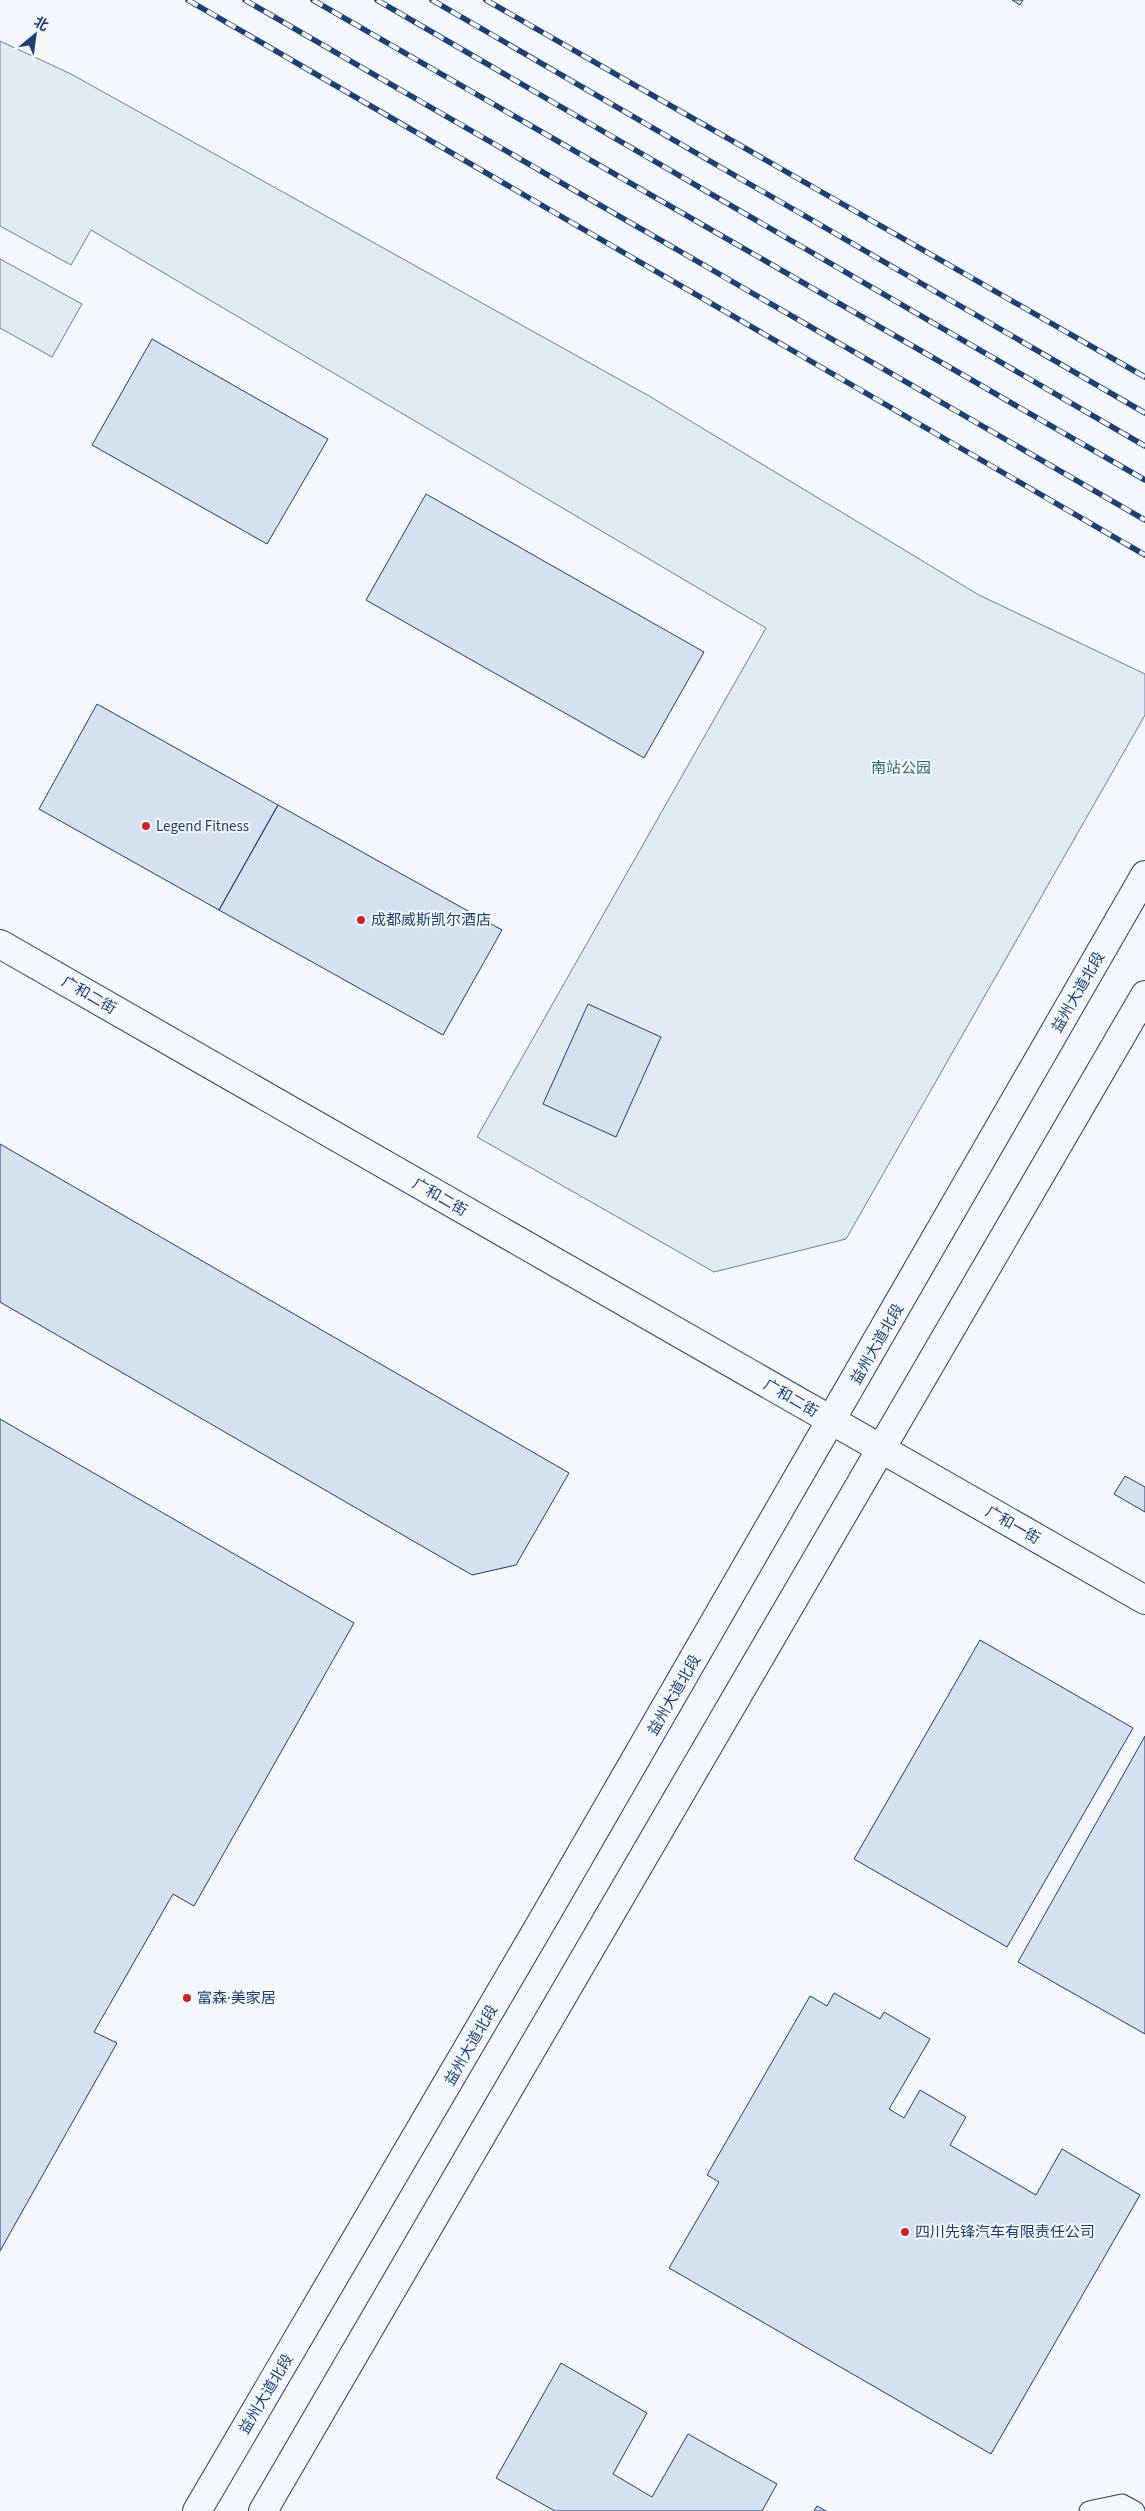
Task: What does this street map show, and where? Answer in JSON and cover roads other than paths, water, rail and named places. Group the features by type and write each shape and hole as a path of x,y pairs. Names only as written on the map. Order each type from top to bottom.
{"main road":[{"name":"益州大道北段","path":"197,2511 414,2142 832,1422 1145,874"},
{"name":"广和二街","path":"0,944 880,1449"},
{"path":"263,2511 1145,995"},
{"name":"广和一街","path":"880,1449 1145,1600"}],"lane":[{"path":"1089,2511 1122,2504 1135,2511"}],"railway":[{"path":"188,0 1145,555"},
{"path":"245,0 1145,520"},
{"path":"313,0 1145,480"},
{"path":"377,0 1145,446"},
{"path":"432,0 1145,413"},
{"path":"486,0 1145,377"}],"place":[{"name":"Legend Fitness","path":"146,826"},
{"name":"成都威斯凯尔酒店","path":"361,920"},
{"name":"富森·美家居","path":"187,1998"},
{"name":"四川先锋汽车有限责任公司","path":"905,2232"}],"park label":[{"name":"南站公园","path":"901,768"}]}
